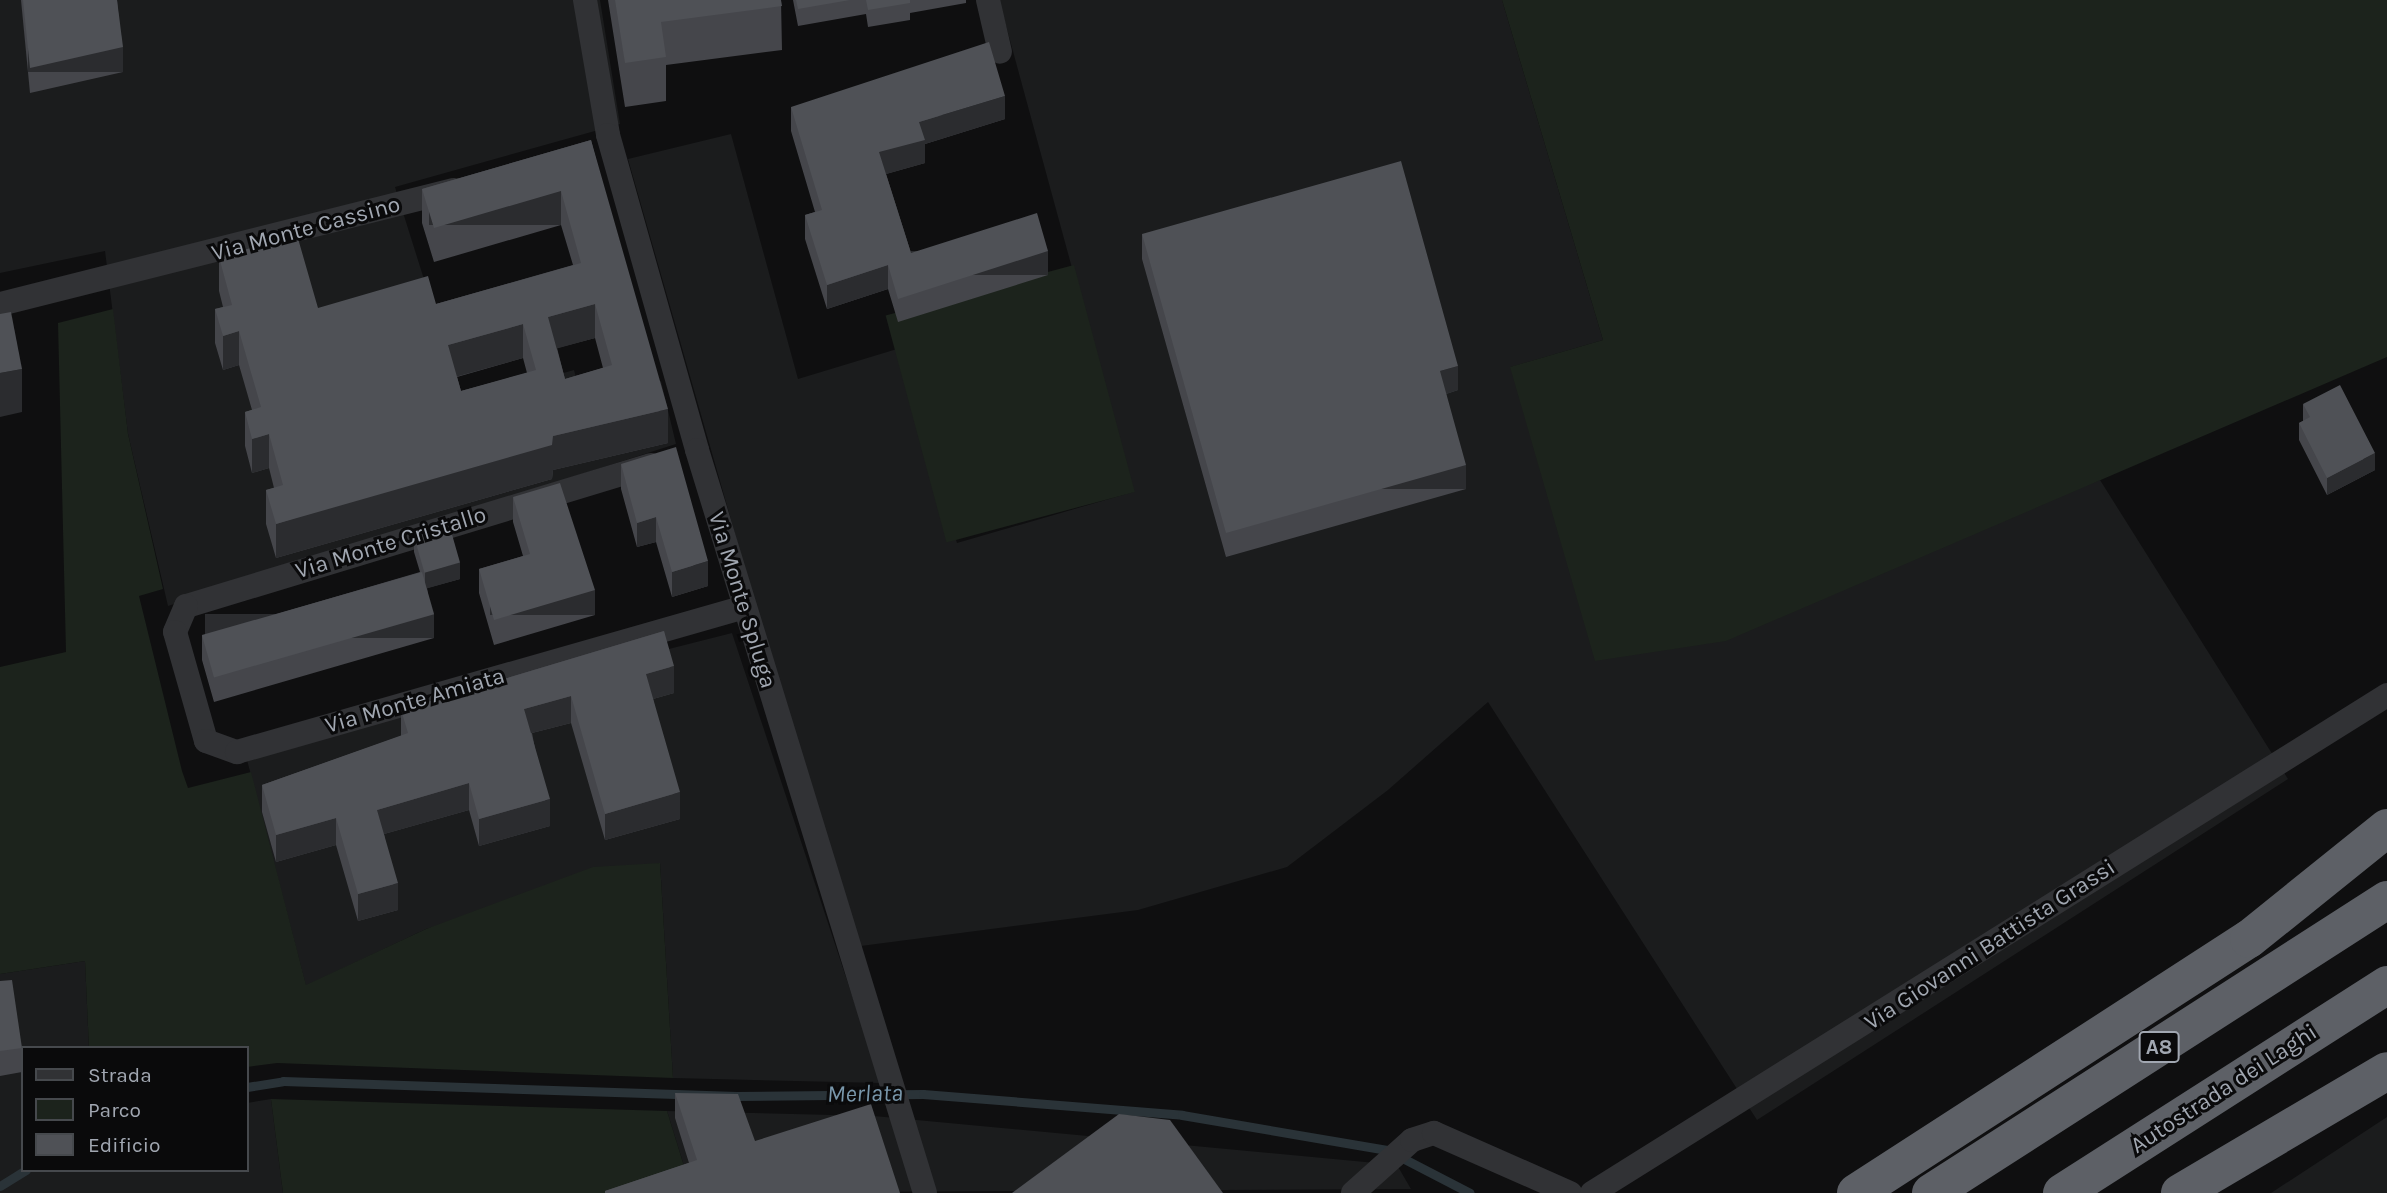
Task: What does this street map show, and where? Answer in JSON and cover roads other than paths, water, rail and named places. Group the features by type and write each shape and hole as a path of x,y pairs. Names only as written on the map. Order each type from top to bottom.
{"highway":[{"path":"1856,1193 2249,939 2387,828"},
{"name":"A8","path":"1931,1193 2387,900"},
{"name":"Autostrada dei Laghi","path":"2062,1193 2387,985"},
{"path":"2180,1193 2387,1071"}],"street":[{"name":"Via Monte Spluga","path":"585,0 601,152 697,450 853,969 925,1193"},
{"path":"988,0 1000,52"},
{"name":"Via Monte Cassino","path":"0,304 484,182"},
{"name":"Via Monte Cristallo","path":"174,623 197,601 697,450"},
{"name":"Via Monte Amiata","path":"174,623 200,730 226,752 745,607"},
{"name":"Via Giovanni Battista Grassi","path":"1592,1193 2387,695"},
{"path":"1353,1193 1412,1140 1444,1135 1570,1193"}],"waterway":[{"name":"Merlata","path":"248,1087 283,1081 737,1096 923,1094 1182,1115 1387,1150 1470,1193"},
{"name":"Merlata","path":"0,1186 23,1172"}]}
